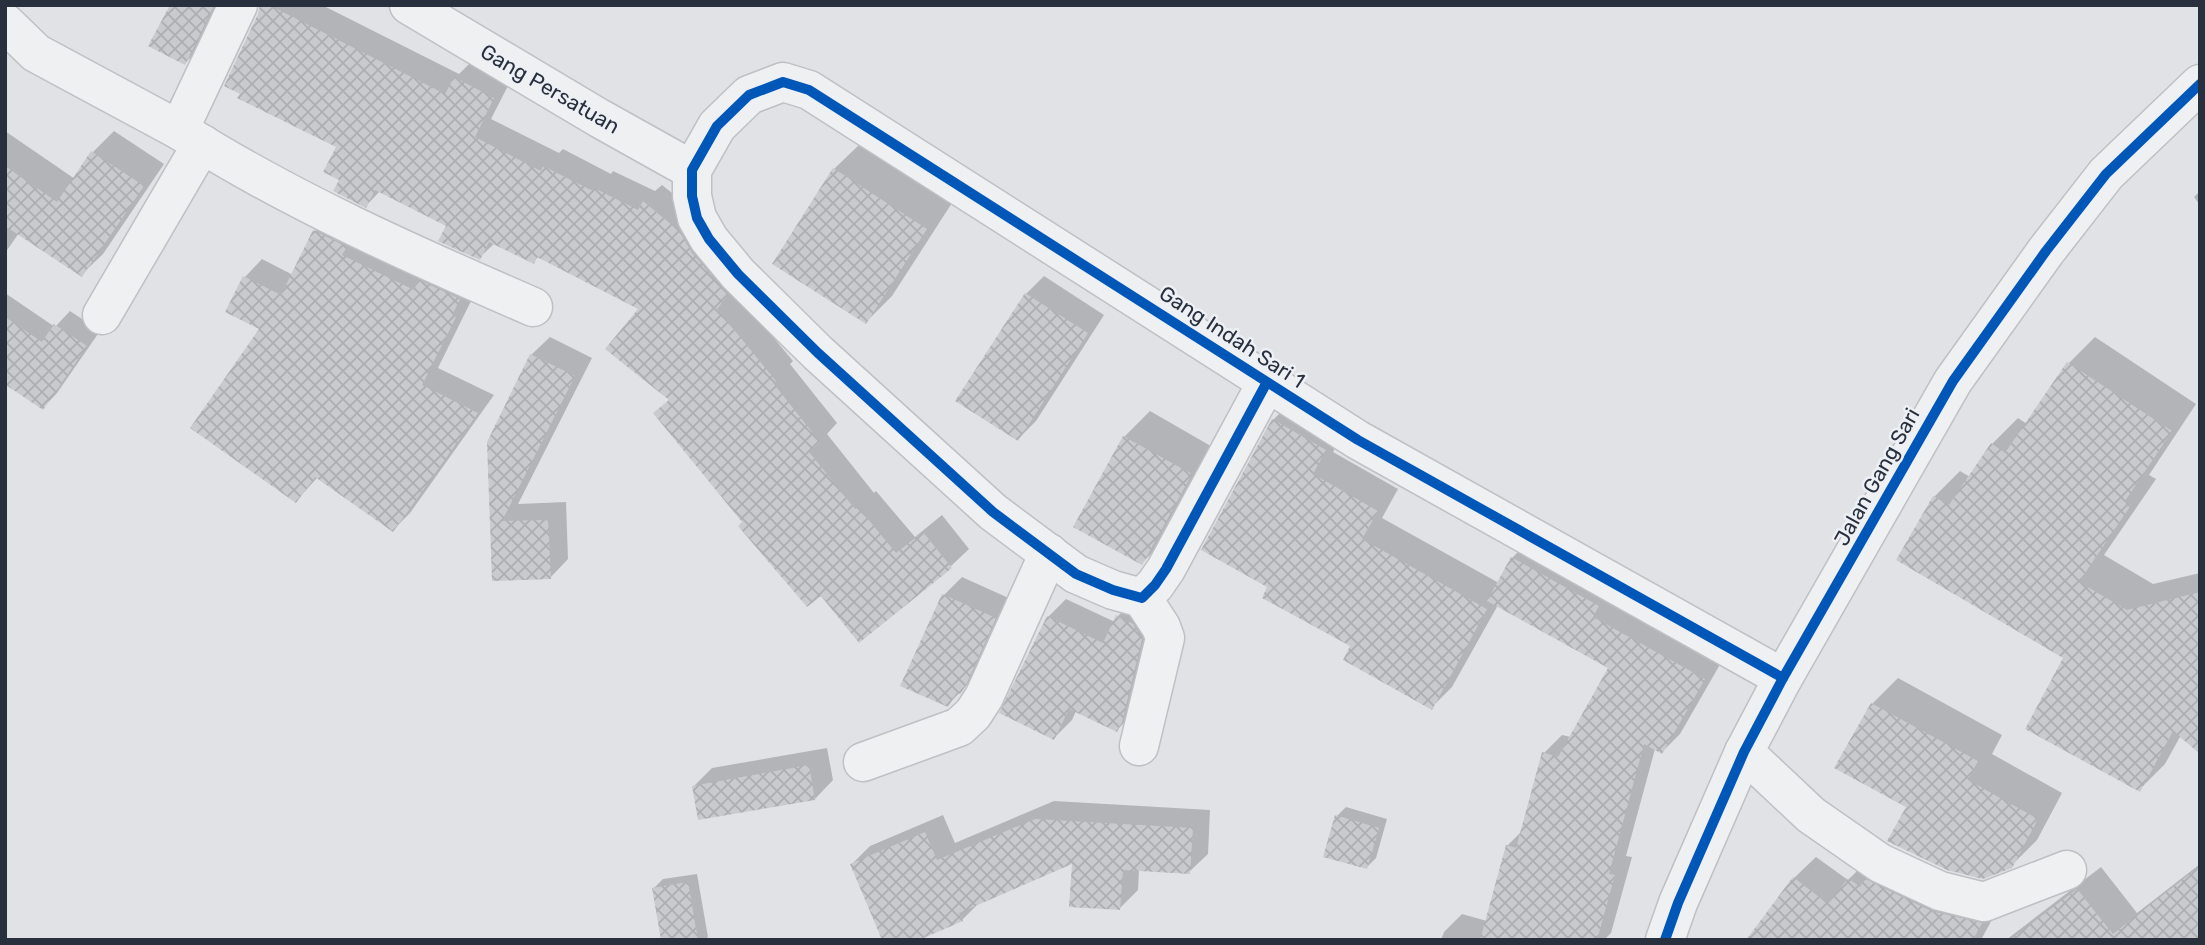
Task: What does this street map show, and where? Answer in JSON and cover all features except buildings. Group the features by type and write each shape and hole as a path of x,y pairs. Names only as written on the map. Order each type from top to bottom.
{"street":[{"path":"102,315 190,137 238,5"},
{"name":"Gang Persatuan","path":"409,5 692,170"},
{"path":"5,23 36,52 322,212 533,307"},
{"name":"Gang Indah Sari 1","path":"692,170 717,126 749,95 783,82 809,90 1358,440 1783,678"},
{"name":"Jalan Gang Sari","path":"1665,940 1678,903 1744,752 1783,678 1952,381 2046,251 2106,174 2200,84"},
{"path":"692,170 692,197 697,218 709,239 738,274 818,353 993,512 1076,574 1113,590 1142,597 1165,638 1139,746"},
{"path":"1142,597 1166,569 1267,382"},
{"path":"863,762 959,727 973,714 984,697 1049,553"},
{"path":"1744,752 1811,815 1880,863 1940,891 1984,902 2067,870"}],"cycle path":[{"path":"1267,382 1155,585 1142,598 1113,590 1076,574 993,512 818,353 738,274 709,239 697,218 692,196 692,170 717,126 749,95 783,82 809,90 1358,440 1783,678"},
{"path":"1665,940 1678,903 1744,752 1783,678 1953,381 2046,251 2106,174 2200,84"}]}
